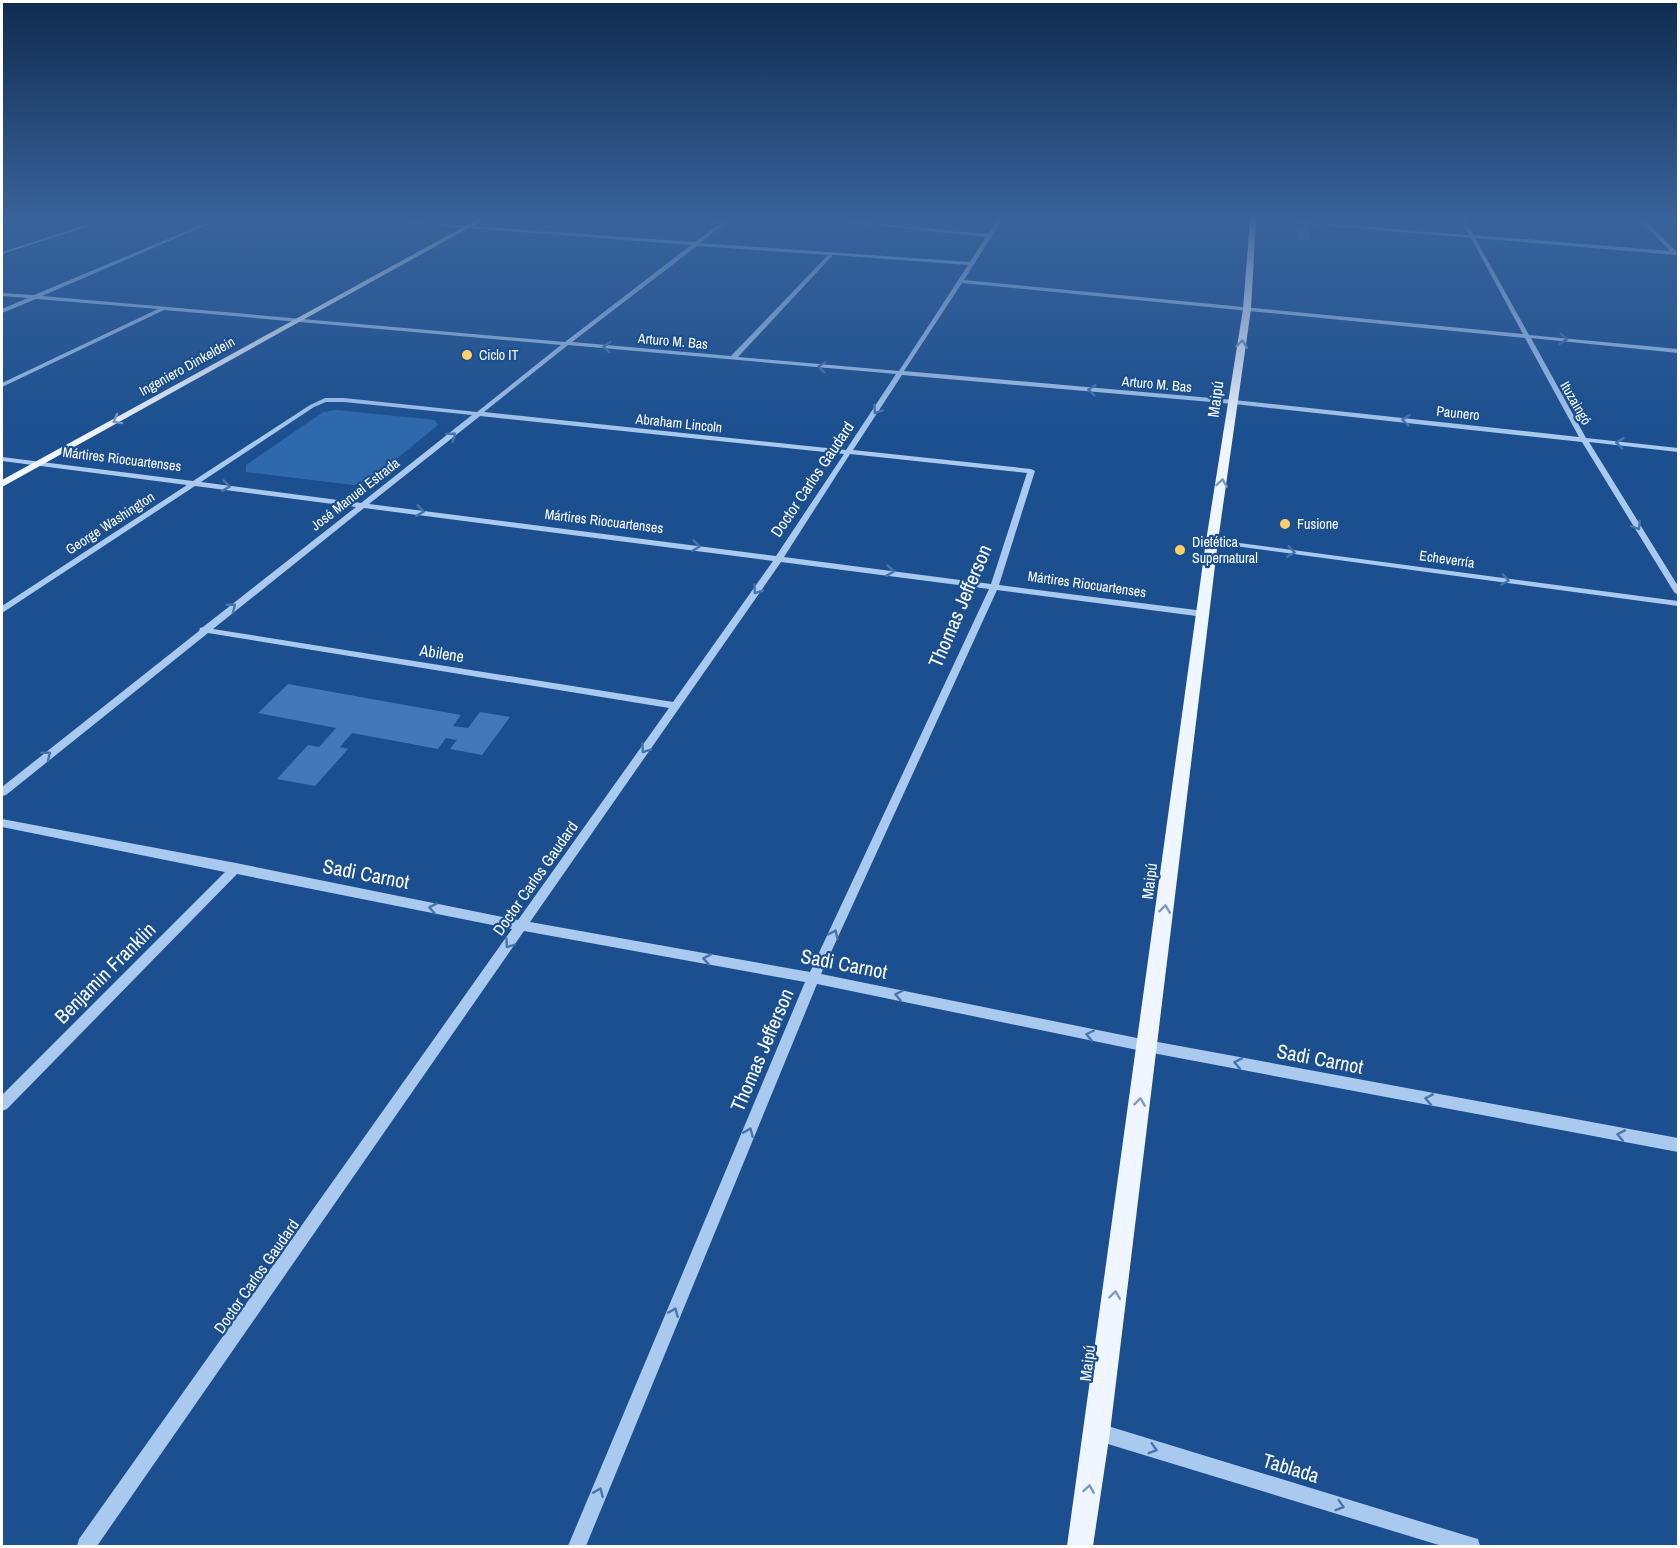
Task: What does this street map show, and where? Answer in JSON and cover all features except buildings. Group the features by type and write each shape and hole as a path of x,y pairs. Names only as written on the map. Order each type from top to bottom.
{"main road":[{"name":"Ingeniero Dinkeldein","path":"2,484 348,292"},
{"name":"Maipú","path":"1080,1546 1097,1432 1212,541 1248,292"}],"street":[{"path":"2,312 47,292"},
{"name":"José Manuel Estrada","path":"2,792 203,630 634,292"},
{"path":"732,359 796,292"},
{"name":"Doctor Carlos Gaudard","path":"86,1546 780,557 954,292"},
{"path":"1076,292 1678,351"},
{"name":"Ituzaingó","path":"1501,292 1583,438 1678,592"},
{"name":"Arturo M. Bas","path":"2,294 1234,402"},
{"path":"2,385 162,309"},
{"name":"Abraham Lincoln","path":"325,400 1030,471"},
{"name":"George Washington","path":"2,610 325,400"},
{"name":"Paunero","path":"1234,402 1678,450"},
{"name":"Mártires Riocuartenses","path":"2,459 780,557 1204,614"},
{"name":"Thomas Jefferson","path":"577,1546 813,978 995,585 1030,471"},
{"name":"Echeverría","path":"1212,541 1678,604"},
{"name":"Abilene","path":"203,630 675,706"},
{"name":"Sadi Carnot","path":"2,823 522,926 813,978 1147,1046 1678,1145"},
{"name":"Benjamin Franklin","path":"2,1104 236,868"},
{"name":"Tablada","path":"1097,1432 1471,1546"}],"shaded area":[{"path":"336,410 435,420 438,425 368,482 353,485 246,472 246,465 323,412"}],"place":[{"name":"Ciclo IT","path":"467,355"},
{"name":"Fusione","path":"1285,524"},
{"name":"Dietética Supernatural","path":"1180,550"}]}
